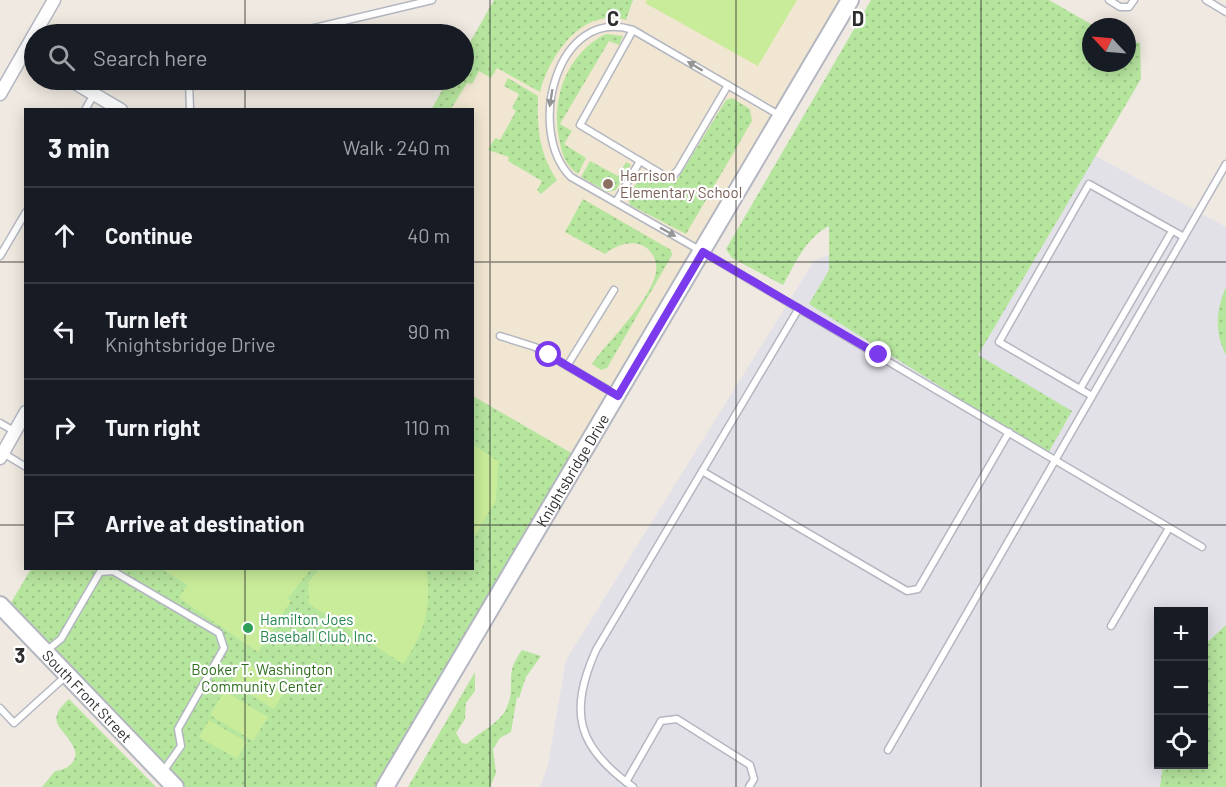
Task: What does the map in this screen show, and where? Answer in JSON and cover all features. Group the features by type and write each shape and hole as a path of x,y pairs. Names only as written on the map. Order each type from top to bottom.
{"street":[{"path":"43,24 54,0"},
{"name":"Knightsbridge Drive","path":"385,787 850,0"},
{"path":"0,94 24,62"},
{"path":"87,90 118,108"},
{"path":"1,455 24,415"},
{"name":"South Front Street","path":"0,605 175,787"},
{"path":"375,787 394,772"}],"lane":[{"path":"331,24 432,0"},
{"path":"1109,0 1120,7 1129,7 1134,0"},
{"path":"1206,0 1226,12"},
{"path":"782,117 633,30 608,27 585,35 568,54 550,96 549,127 555,153 563,169 571,177 799,308 1202,547"},
{"path":"633,30 580,125 640,161 672,177 728,85"},
{"path":"189,90 190,108"},
{"path":"86,108 94,94"},
{"path":"616,202 640,161"},
{"path":"888,750 1226,164"},
{"path":"1092,396 999,342 1089,184 1184,237"},
{"path":"0,256 24,215"},
{"path":"1080,389 1172,231"},
{"path":"567,366 614,290"},
{"path":"633,787 600,760 586,741 580,720 585,675 596,650 799,308"},
{"path":"500,336 535,347 618,396"},
{"path":"0,423 14,431"},
{"path":"702,471 907,591 918,589 1009,432"},
{"path":"1,455 24,466"},
{"path":"1112,626 1169,528"},
{"path":"45,652 61,639 100,572 113,571 219,633 224,648 178,729 181,746 162,774"},
{"path":"0,708 14,723 67,675"},
{"path":"626,782 661,721 676,719 750,765 754,779 749,787"}],"shaded area":[{"name":"Harrison Elementary School","path":"494,0 850,0 580,458 474,397 474,108 432,108 442,90 474,90 474,35"},
{"path":"1083,149 1226,227 1226,738 1201,787 540,787 548,765 566,660 814,261"}],"green space":[{"path":"494,0 633,0 626,20 610,18 595,21 570,38 551,64 540,92 497,68 491,78 479,71 474,80 474,35"},
{"path":"647,0 797,0 758,66 645,3"},
{"path":"871,0 1049,0 1082,19 1082,72 1136,72 1136,42 1140,43 1141,79 978,355 1072,411 1047,455 952,400 954,395 809,304 829,270 829,226 808,244 783,285 732,258 726,249"},
{"path":"606,34 623,36 619,45 609,41 560,124 572,131 564,144 586,158 578,174 567,162 560,143 557,108 560,93 565,78 581,53 592,42"},
{"path":"508,78 538,96 540,140 546,160 557,180 541,194 537,190 542,181 508,161 509,157 488,150 495,138 500,140 516,111 512,108 519,94 504,86"},
{"path":"442,90 463,90 452,108 432,108"},
{"path":"732,98 750,109 752,121 686,234 630,205 628,197 641,176 646,174 669,183 677,180 726,100"},
{"path":"590,161 618,176 626,162 631,165 616,190 608,192 581,177"},
{"path":"583,199 671,250 672,255 607,368 601,370 592,364 642,302 655,275 656,264 653,255 641,245 634,243 619,246 605,254 565,232"},
{"path":"1226,287 1226,355 1218,329 1218,313"},
{"name":"Booker T. Washington Community Center","path":"474,397 580,458 394,772 375,787 175,787 6,611 30,570 474,570"},
{"path":"474,445 498,461 496,500 475,536"},
{"name":"Hamilton Joes Baseball Club, Inc.","path":"164,570 310,570 288,598 291,601 258,652 179,598 187,585"},
{"path":"318,570 426,570 428,595 425,619 417,641 403,664 309,604 308,583"},
{"path":"1226,625 1226,787 1160,787 1162,769 1208,769 1208,641"},
{"path":"522,650 541,656 526,677 519,698 517,697 511,732 500,738 493,749 496,773 490,787 408,787 475,672 475,691 466,703 465,719 456,733 462,743 467,744 494,724 503,714 511,693 513,667"},
{"path":"244,661 287,688 274,709 231,683"},
{"path":"224,691 268,717 253,741 210,715"},
{"path":"69,699 156,787 42,787 55,771 64,769 74,760 73,746 57,724 56,719"},
{"path":"209,720 247,742 237,759 199,737"}],"place":[{"name":"Harrison Elementary School","path":"608,184"},
{"name":"Hamilton Joes Baseball Club, Inc.","path":"248,628"}],"route":[{"path":"549,355 618,396 703,252 879,355"}]}
